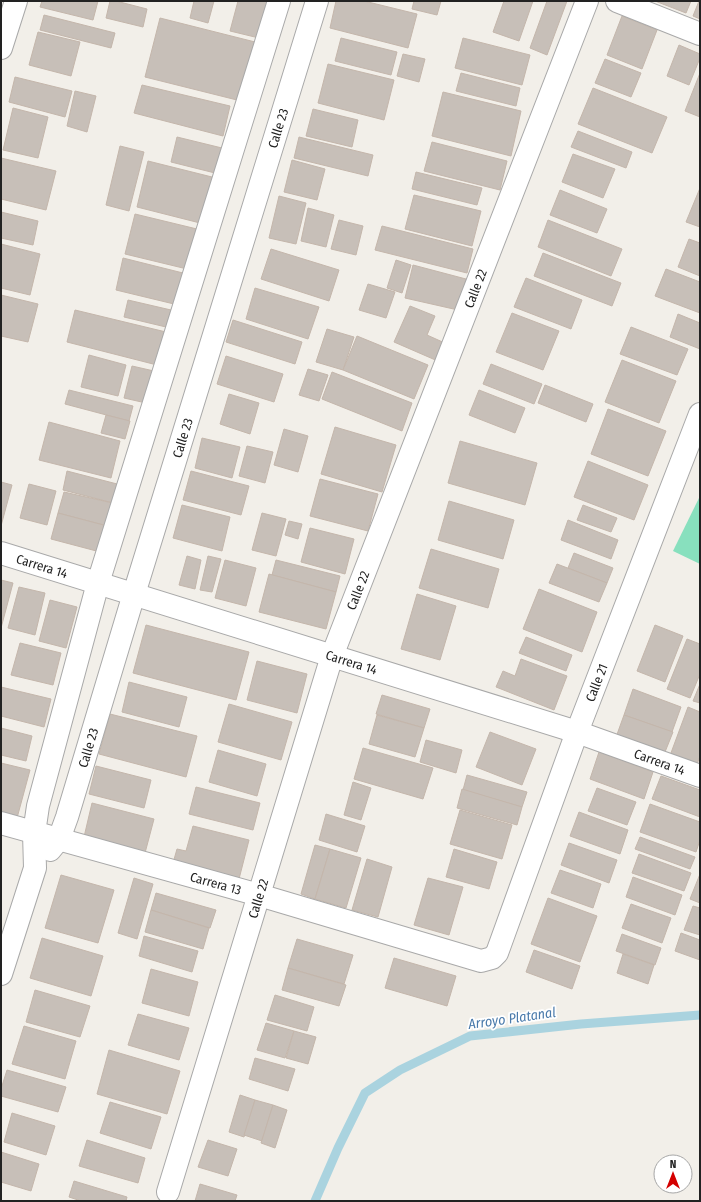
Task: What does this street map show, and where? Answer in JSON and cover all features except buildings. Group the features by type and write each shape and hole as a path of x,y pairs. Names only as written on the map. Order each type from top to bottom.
{"street":[{"path":"1,48 16,1"},
{"name":"Calle 23","path":"1,974 35,868 34,833 38,806 98,583 279,1"},
{"name":"Calle 23","path":"35,868 59,839 67,817 134,594 317,1"},
{"name":"Calle 22","path":"168,1192 332,656 587,1"},
{"path":"617,1 700,34"},
{"name":"Calle 21","path":"497,953 577,732 700,414"},
{"name":"Carrera 14","path":"1,553 577,732 700,776"},
{"name":"Carrera 13","path":"1,823 259,895 481,961 492,958 497,953"}],"green space":[{"path":"700,496 700,564 673,551"}],"waterway":[{"name":"Arroyo Platanal","path":"315,1201 338,1148 365,1093 400,1070 470,1036 581,1024 700,1015"}]}
